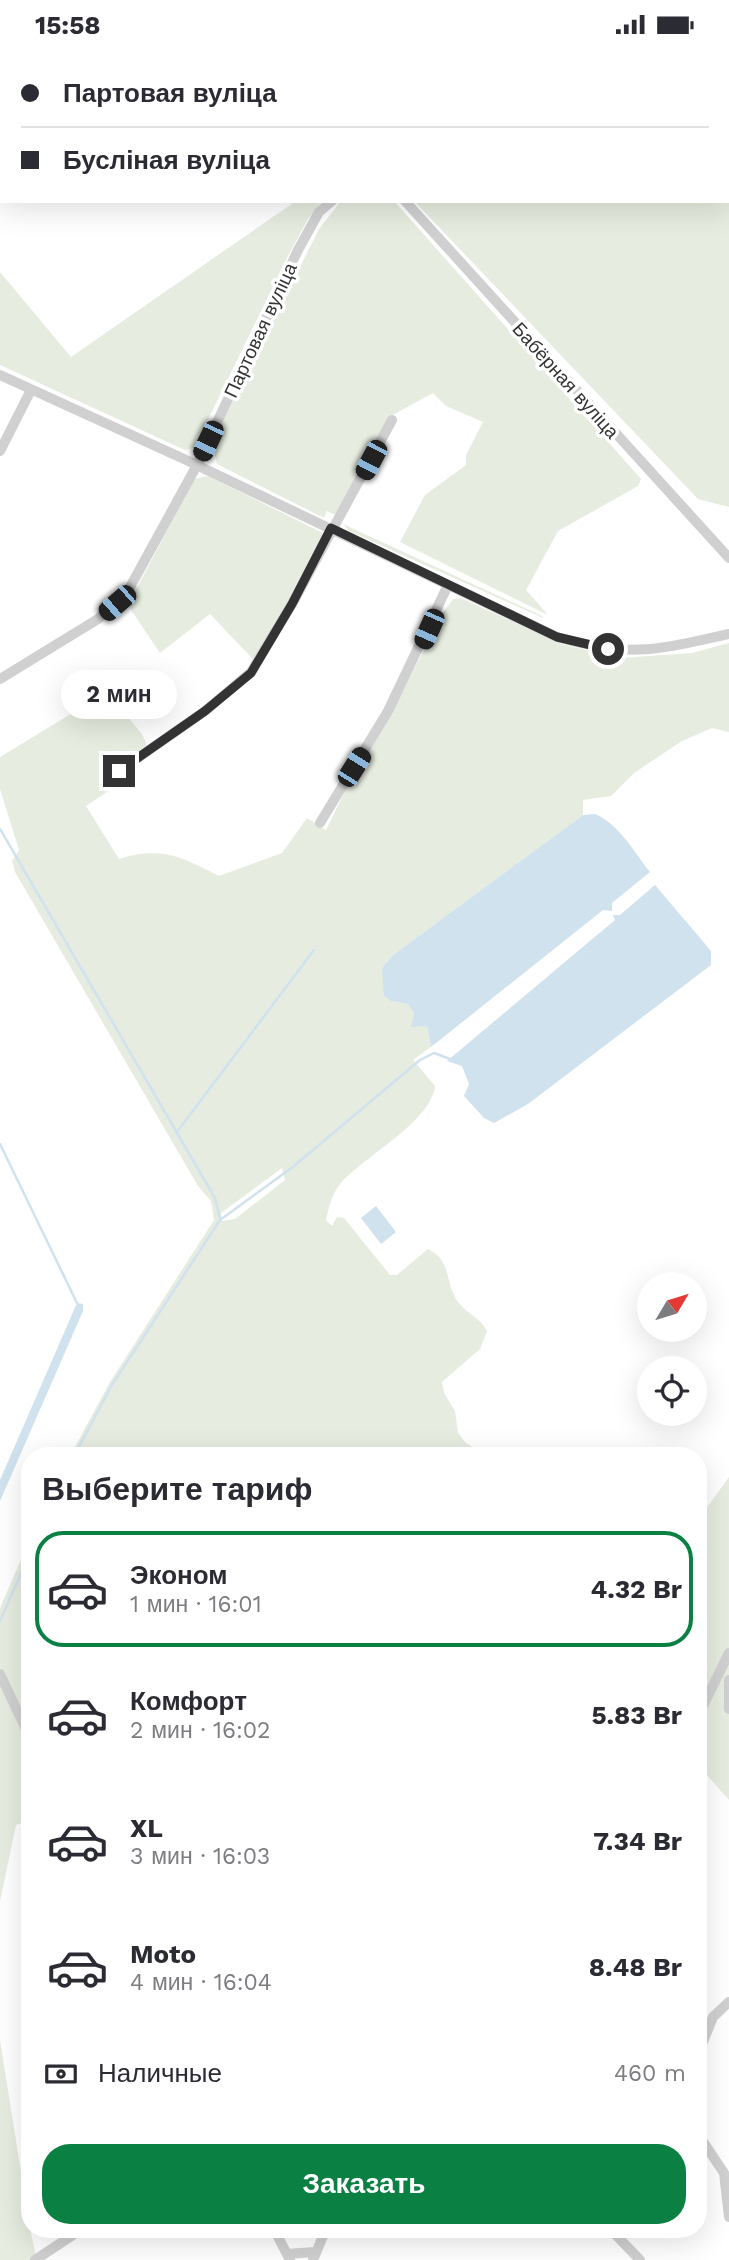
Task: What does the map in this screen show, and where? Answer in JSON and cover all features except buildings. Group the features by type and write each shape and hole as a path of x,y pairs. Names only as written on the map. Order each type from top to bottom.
{"street":[{"name":"Партовая вуліца","path":"0,679 98,619 117,603 137,576 197,465 298,250 319,212 330,203"},
{"name":"Бабёрная вуліца","path":"407,203 729,558"},
{"path":"0,375 331,528 557,637 592,647 648,652 729,634"},
{"path":"0,451 31,390"},
{"path":"119,771 205,711 251,673 292,604 392,420"},
{"path":"320,823 388,711 448,585"},
{"path":"707,1698 729,1653"},
{"path":"0,1674 21,1719"},
{"path":"729,1680 729,1709"},
{"path":"707,2032 713,2017 729,2002"},
{"path":"707,2148 724,2173 729,2217"},
{"path":"35,2260 68,2238"},
{"path":"278,2238 288,2257 314,2256 322,2238"},
{"path":"619,2238 640,2260"}],"shaded area":[{"path":"293,203 320,203 308,219 289,254 194,448 185,450 0,365 0,272 71,357"},
{"path":"339,203 396,203 641,479 638,486 558,531 526,590 548,615 400,542 425,495 466,465 466,455 483,422 446,406 433,393 389,417 336,515 327,511 324,518 217,464 212,443 319,229"},
{"path":"416,203 729,203 729,507 698,499"},
{"path":"208,476 323,533 287,607 253,659 210,614 160,653 125,601 139,584 194,479"},
{"path":"343,524 542,616 543,618 349,531"},
{"path":"461,598 561,644 620,658 692,653 729,643 729,732 712,728 682,741 634,773 611,796 583,800 583,815 393,955 382,968 391,1001 408,1004 427,1026 431,1047 413,1060 435,1086 422,1113 340,1184 333,1196 326,1220 332,1226 337,1217 344,1218 390,1275 397,1275 428,1249 444,1263 457,1301 487,1331 480,1349 442,1382 444,1393 455,1411 458,1433 473,1447 75,1447 110,1382 214,1220 211,1201 198,1186 15,872 12,861 19,850 0,789 0,757 107,692 142,734 147,745 112,769 120,783 86,806 119,859 148,853 171,855 219,876 282,853 307,818 326,830 347,787 390,716 442,614 453,599","holes":["282,1168 285,1180 235,1219 222,1221 221,1213"]},
{"path":"729,1477 729,1800 707,1775 707,1508"},
{"path":"21,1560 21,1823 16,1825 0,1901 0,1608"},
{"path":"0,2040 21,2172 21,2238 32,2238 37,2260 0,2260"}],"water":[{"path":"595,814 619,831 650,872 612,903 612,911 603,910 431,1047 427,1026 411,1027 414,1014 408,1004 391,1001 384,996 382,968 393,955 583,815"},
{"path":"655,885 711,951 711,965 528,1104 494,1123 484,1118 464,1096 469,1084 462,1066 447,1061 615,920 613,915 620,915"},
{"path":"376,1206 396,1232 381,1244 361,1218"},
{"path":"77,1303 83,1304 83,1311 24,1447 21,1447 21,1453 0,1501 0,1480"}],"waterway":[{"path":"0,829 215,1198 220,1218"},
{"path":"177,1132 314,950"},
{"path":"79,1447 112,1385 220,1220 294,1166 420,1060 434,1053 450,1059"},
{"path":"0,1144 77,1303"},
{"path":"0,1621 21,1573"}],"route":[{"path":"119,771 205,711 251,673 292,604 331,528 557,637 608,649"}]}
